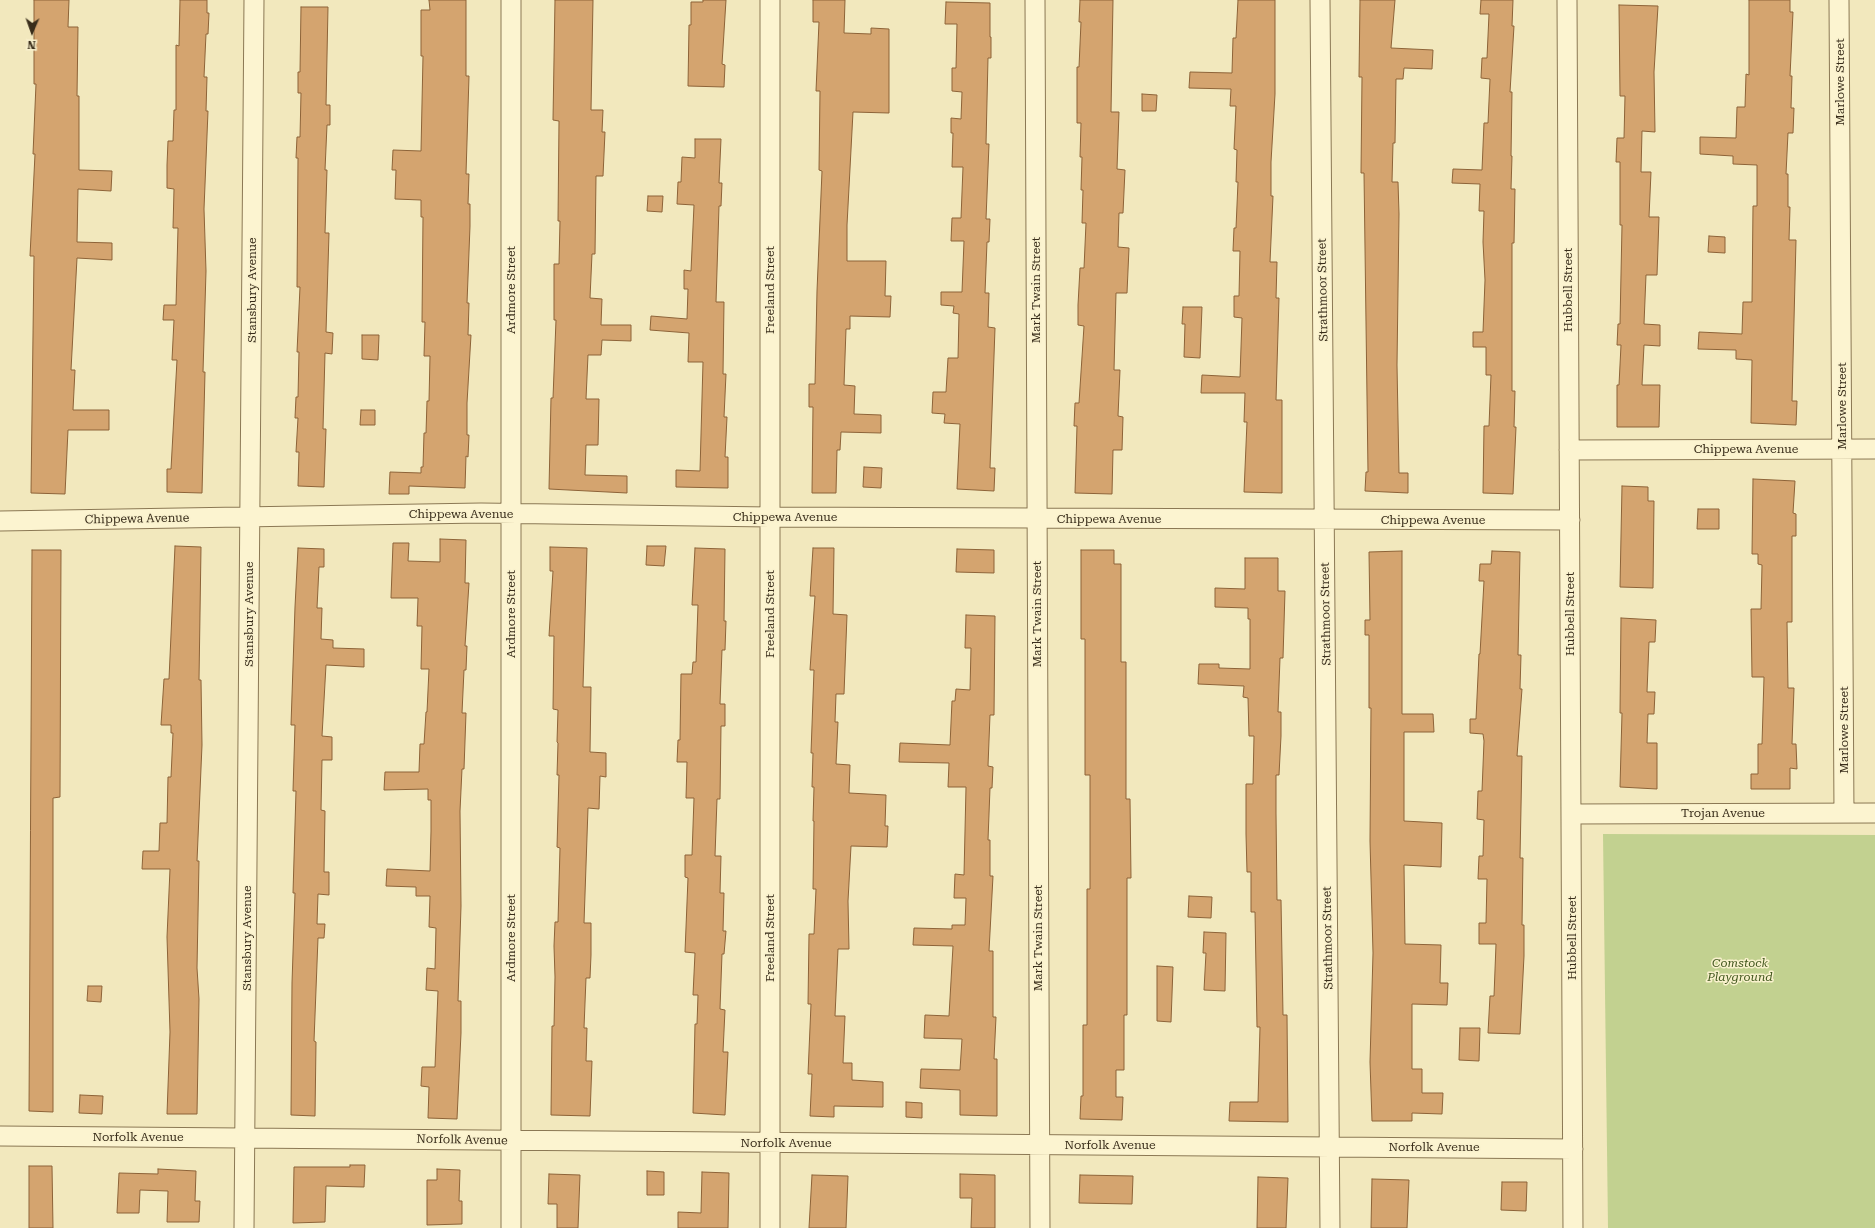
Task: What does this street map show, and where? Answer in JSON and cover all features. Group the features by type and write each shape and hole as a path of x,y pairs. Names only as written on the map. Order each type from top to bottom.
{"street":[{"name":"Stansbury Avenue","path":"244,1228 254,0"},
{"name":"Ardmore Street","path":"511,0 511,1228"},
{"name":"Freeland Street","path":"770,0 770,1228"},
{"name":"Mark Twain Street","path":"1035,0 1040,1228"},
{"name":"Strathmoor Street","path":"1320,0 1330,1228"},
{"name":"Hubbell Street","path":"1566,0 1573,1228"},
{"name":"Marlowe Street","path":"1839,0 1844,813"},
{"name":"Chippewa Avenue","path":"1569,450 1875,449"},
{"name":"Chippewa Avenue","path":"0,521 481,513 770,518 1570,520"},
{"name":"Trojan Avenue","path":"1571,814 1875,813"},
{"name":"Norfolk Avenue","path":"0,1136 1573,1149"}],"green space":[{"name":"Comstock Playground","path":"1603,834 1875,835 1875,1228 1608,1228"}],"building":[{"path":"34,0 69,0 68,27 78,27 77,96 79,96 79,170 112,171 111,191 78,189 77,242 112,243 112,260 77,258 71,370 75,370 73,410 109,410 109,430 68,430 65,494 31,493 34,256 30,256 35,154 33,154 36,84 34,84"},
{"path":"180,0 207,0 207,13 209,13 208,34 206,34 204,77 207,77 206,111 208,111 204,209 206,271 202,493 167,492 167,469 171,469 177,360 172,360 174,320 163,320 164,305 176,305 178,228 173,228 174,189 167,188 167,165 168,141 173,141 174,110 176,110 176,45 179,46"},
{"path":"429,0 466,0 466,76 469,76 466,174 469,174 468,204 470,204 467,303 469,303 468,335 471,335 467,403 467,435 469,435 468,457 466,456 465,488 409,486 409,494 389,494 390,472 421,473 421,467 423,467 424,433 426,433 427,401 429,401 430,356 424,356 425,322 422,322 423,217 421,217 421,200 395,199 396,170 392,170 393,150 421,151 423,56 421,56 421,10 430,10"},
{"path":"555,0 593,0 591,110 603,110 602,132 605,132 603,176 596,176 595,254 592,254 590,298 602,299 601,325 631,325 631,341 602,340 601,355 588,355 586,399 599,399 598,445 586,445 585,475 627,476 627,493 549,489 551,398 553,398 556,320 554,320 554,264 559,264 560,221 558,221 559,121 553,120"},
{"path":"703,0 726,0 722,64 725,65 724,87 688,86 691,2 703,2"},
{"path":"813,0 845,0 844,33 871,34 871,28 889,29 889,113 853,112 847,225 847,261 886,261 885,296 891,296 890,317 850,316 850,329 846,329 844,385 855,386 854,414 881,415 881,433 841,432 840,450 837,450 836,493 812,493 813,407 809,407 809,384 815,384 822,171 819,170 820,91 816,91 819,22 813,22"},
{"path":"1080,0 1113,0 1111,112 1119,112 1117,169 1125,170 1123,213 1119,213 1118,247 1129,248 1127,293 1116,293 1114,370 1120,370 1118,416 1123,417 1122,450 1113,450 1112,494 1075,493 1077,426 1074,426 1075,403 1079,403 1084,326 1078,325 1078,305 1080,268 1084,268 1086,223 1082,223 1082,157 1080,157 1081,123 1077,123 1077,67 1079,67 1081,22 1079,22"},
{"path":"1238,0 1275,0 1275,94 1271,162 1271,196 1273,196 1270,262 1277,262 1276,298 1279,298 1276,400 1282,400 1282,493 1244,492 1247,422 1244,422 1245,393 1201,393 1202,375 1240,377 1242,318 1234,317 1234,296 1239,296 1240,251 1233,251 1234,228 1236,228 1238,182 1236,182 1237,150 1234,149 1236,106 1230,106 1231,89 1189,88 1190,72 1232,73 1233,38 1236,38"},
{"path":"1360,0 1395,0 1391,48 1433,50 1432,69 1404,68 1403,79 1396,79 1395,143 1393,143 1392,182 1398,182 1399,214 1397,365 1399,473 1408,473 1408,493 1365,491 1366,472 1368,472 1364,173 1361,173 1362,77 1359,77"},
{"path":"1481,0 1513,0 1512,26 1514,26 1510,92 1512,92 1511,189 1515,189 1514,243 1512,243 1512,391 1515,391 1514,427 1516,427 1513,494 1483,493 1484,426 1489,426 1491,375 1486,375 1486,347 1473,347 1473,332 1483,332 1485,280 1483,242 1484,211 1479,211 1480,184 1452,183 1453,169 1482,170 1484,123 1488,123 1490,79 1481,78 1482,58 1487,58 1489,14 1480,14"},
{"path":"1749,0 1790,0 1790,12 1793,12 1790,76 1792,76 1791,108 1794,108 1793,133 1788,133 1786,174 1788,174 1788,207 1790,207 1789,240 1796,240 1792,401 1797,401 1796,425 1751,423 1752,360 1736,359 1736,350 1698,349 1699,332 1742,334 1743,302 1752,302 1753,206 1757,206 1757,165 1733,164 1733,156 1700,154 1700,137 1736,138 1737,107 1745,107 1746,74 1749,75"},
{"path":"946,2 990,3 991,58 988,58 986,144 989,144 986,219 990,219 989,242 987,242 985,293 989,293 988,327 995,328 990,468 995,468 994,491 957,489 960,424 944,423 945,414 932,413 933,392 946,392 948,358 958,358 959,314 953,313 954,306 941,305 941,292 962,292 964,241 951,241 952,218 961,218 963,167 952,167 953,133 951,133 951,118 961,119 962,92 952,91 952,68 956,68 957,24 945,24"},
{"path":"1619,5 1658,6 1654,72 1655,132 1642,131 1641,172 1651,172 1649,217 1659,217 1657,275 1646,275 1644,324 1660,325 1660,346 1644,345 1642,385 1660,385 1659,427 1617,427 1617,385 1619,385 1621,345 1617,345 1618,324 1620,324 1622,225 1620,225 1620,162 1616,162 1617,138 1624,138 1625,96 1620,96"},
{"path":"301,7 328,7 326,105 330,105 330,125 327,125 325,170 327,170 325,233 329,233 326,332 333,333 332,354 325,353 323,429 326,429 324,487 298,486 299,452 296,452 298,418 295,418 296,397 298,397 299,352 297,352 300,287 297,287 298,158 296,158 297,137 300,137 301,93 298,93 298,72 300,72"},
{"path":"1142,94 1157,95 1156,111 1142,111"},
{"path":"695,139 721,139 719,183 722,183 721,206 719,206 716,302 724,302 723,374 726,374 724,417 727,417 725,457 728,457 728,488 676,487 676,470 700,471 703,362 688,362 689,333 650,330 651,316 687,319 688,289 684,289 684,270 691,271 694,205 677,204 678,182 681,182 682,157 695,158"},
{"path":"648,196 663,196 662,212 647,211"},
{"path":"1709,236 1725,237 1725,253 1708,252"},
{"path":"1183,307 1202,307 1200,358 1184,357 1185,324 1182,324"},
{"path":"362,335 379,335 378,360 362,359"},
{"path":"361,410 375,410 375,425 360,425"},
{"path":"864,467 882,468 881,488 863,487"},
{"path":"1753,479 1795,481 1793,513 1796,514 1796,536 1792,536 1792,622 1787,622 1788,688 1794,688 1792,744 1796,744 1797,769 1790,768 1790,789 1751,789 1751,774 1758,774 1758,744 1762,744 1764,677 1752,677 1751,609 1761,609 1762,565 1758,564 1758,554 1752,554"},
{"path":"1622,486 1648,487 1648,501 1654,501 1653,588 1620,587"},
{"path":"1698,509 1719,509 1719,529 1697,529"},
{"path":"440,539 466,540 465,583 469,583 465,646 467,646 466,670 464,670 462,713 466,713 464,769 462,769 460,811 461,906 458,1001 461,1001 461,1033 457,1119 428,1118 429,1087 421,1086 422,1067 435,1067 438,991 426,990 427,968 435,969 436,928 429,927 430,896 416,896 416,887 386,886 387,869 430,871 431,831 431,800 428,800 428,789 384,790 385,772 419,772 420,744 424,744 429,669 421,669 422,626 417,626 418,598 391,598 393,543 409,543 408,561 440,562"},
{"path":"175,546 201,547 199,680 201,680 202,745 197,861 199,861 197,1114 167,1114 170,1032 167,937 170,869 142,869 143,851 159,851 160,823 167,823 168,777 171,777 173,733 171,733 171,725 161,725 164,679 169,679"},
{"path":"647,546 666,546 664,566 646,565"},
{"path":"550,547 587,548 583,687 591,687 590,752 606,753 606,777 600,776 599,809 588,808 584,923 591,923 591,955 590,978 586,978 584,1028 587,1028 586,1061 592,1061 590,1116 551,1115 552,1026 554,1026 555,977 554,946 555,922 558,922 560,848 557,847 559,775 557,775 558,710 553,709 554,636 549,636 553,571 550,571"},
{"path":"298,548 324,549 324,567 319,567 317,608 322,608 321,639 333,640 333,648 364,649 364,667 326,665 322,736 332,737 332,760 322,760 321,810 325,811 324,872 329,872 329,895 318,894 317,924 325,924 324,938 318,938 314,1041 316,1042 315,1116 291,1115 292,983 295,893 293,893 296,791 293,791 295,725 291,725"},
{"path":"695,548 725,549 724,621 726,621 725,650 722,650 720,704 725,704 725,726 721,726 720,799 717,799 715,856 721,856 720,893 724,893 723,931 726,931 724,954 722,954 720,1009 725,1010 723,1052 728,1052 725,1115 693,1113 695,1024 697,1024 698,995 693,995 695,953 685,952 688,878 685,877 685,855 692,855 694,798 686,798 687,762 677,762 678,740 680,740 681,674 692,674 693,662 696,662 698,605 692,605"},
{"path":"813,548 834,548 833,614 847,615 844,694 836,694 835,722 838,722 836,764 850,765 849,793 886,795 885,826 888,826 887,847 851,846 848,901 849,949 838,949 835,1016 845,1016 843,1063 852,1063 852,1080 883,1082 883,1107 834,1106 834,1117 810,1116 812,1074 808,1074 811,1004 808,1004 809,934 814,934 816,889 813,889 814,787 812,787 813,753 811,753 814,670 810,670 815,596 810,596"},
{"path":"957,549 994,550 994,573 956,572"},
{"path":"32,550 61,550 60,797 53,798 53,1112 29,1111"},
{"path":"1081,550 1114,550 1114,564 1121,564 1121,662 1126,662 1126,799 1130,799 1131,878 1127,878 1127,1015 1124,1015 1124,1070 1116,1070 1116,1097 1123,1097 1122,1120 1080,1119 1081,1096 1083,1096 1083,1025 1087,1025 1087,889 1090,889 1090,775 1085,775 1085,639 1081,639"},
{"path":"1402,551 1402,714 1433,714 1434,732 1404,732 1404,821 1442,823 1441,867 1404,865 1405,944 1441,945 1440,983 1448,983 1447,1005 1412,1004 1412,1069 1422,1069 1422,1093 1443,1093 1442,1114 1412,1113 1412,1121 1372,1121 1370,1062 1373,953 1370,841 1371,708 1369,708 1369,635 1365,635 1365,620 1370,620 1369,552"},
{"path":"1492,551 1520,552 1518,655 1521,655 1520,689 1522,689 1517,756 1522,756 1520,858 1523,858 1522,925 1524,925 1524,956 1520,1034 1488,1033 1490,996 1494,996 1496,944 1479,944 1479,923 1486,923 1487,879 1478,879 1479,856 1483,856 1484,820 1477,819 1478,791 1482,791 1484,741 1483,734 1470,733 1470,719 1476,719 1484,581 1479,581 1480,564 1491,564"},
{"path":"1245,558 1278,558 1278,591 1285,591 1283,658 1280,658 1278,712 1281,712 1281,736 1279,775 1276,775 1276,813 1277,900 1281,900 1283,1015 1287,1015 1288,1122 1229,1121 1230,1102 1258,1102 1260,1027 1257,1027 1255,912 1251,912 1251,872 1247,872 1246,834 1246,784 1253,784 1254,736 1249,736 1248,698 1243,697 1244,686 1198,684 1199,664 1219,664 1219,668 1250,669 1250,619 1248,619 1248,608 1215,607 1215,588 1245,589"},
{"path":"966,615 995,616 994,715 990,715 988,766 993,767 992,788 990,788 988,840 990,840 990,876 993,876 989,951 993,951 993,1017 996,1017 994,1059 997,1059 997,1116 960,1115 960,1090 920,1088 921,1069 960,1070 962,1039 924,1038 925,1015 949,1016 953,946 913,945 914,928 952,929 952,925 965,925 966,898 954,898 955,874 964,875 966,787 948,787 949,763 899,762 900,743 950,745 952,701 955,701 956,689 970,690 971,648 965,648"},
{"path":"1621,618 1656,620 1655,642 1649,642 1647,692 1655,692 1654,714 1648,714 1647,743 1657,743 1657,789 1620,787 1622,713 1620,713"},
{"path":"1189,896 1212,897 1211,918 1188,917"},
{"path":"1204,932 1226,933 1225,991 1204,990 1206,953 1203,953"},
{"path":"1157,966 1173,967 1171,1022 1157,1021"},
{"path":"88,986 102,986 101,1002 87,1001"},
{"path":"1460,1028 1480,1028 1479,1061 1459,1060"},
{"path":"80,1095 103,1096 102,1114 79,1113"},
{"path":"906,1102 922,1103 922,1118 906,1117"},
{"path":"350,1165 365,1165 364,1187 326,1186 325,1222 293,1223 294,1167 350,1167"},
{"path":"29,1166 52,1166 53,1228 29,1228"},
{"path":"158,1169 196,1171 195,1201 200,1201 199,1222 167,1222 168,1191 140,1190 139,1213 117,1213 119,1173 158,1174"},
{"path":"437,1169 460,1170 459,1201 462,1201 462,1224 427,1225 427,1180 437,1180"},
{"path":"647,1171 664,1172 664,1195 647,1195"},
{"path":"702,1172 729,1173 728,1228 678,1228 678,1212 701,1213"},
{"path":"549,1174 580,1175 578,1228 557,1228 557,1204 548,1204"},
{"path":"960,1174 995,1175 995,1228 971,1228 972,1198 960,1198"},
{"path":"812,1175 848,1176 846,1228 809,1228"},
{"path":"1080,1175 1133,1176 1132,1204 1079,1203"},
{"path":"1258,1177 1288,1178 1286,1228 1257,1228"},
{"path":"1372,1179 1409,1180 1407,1228 1371,1228"},
{"path":"1502,1182 1527,1182 1526,1211 1501,1210"}]}
